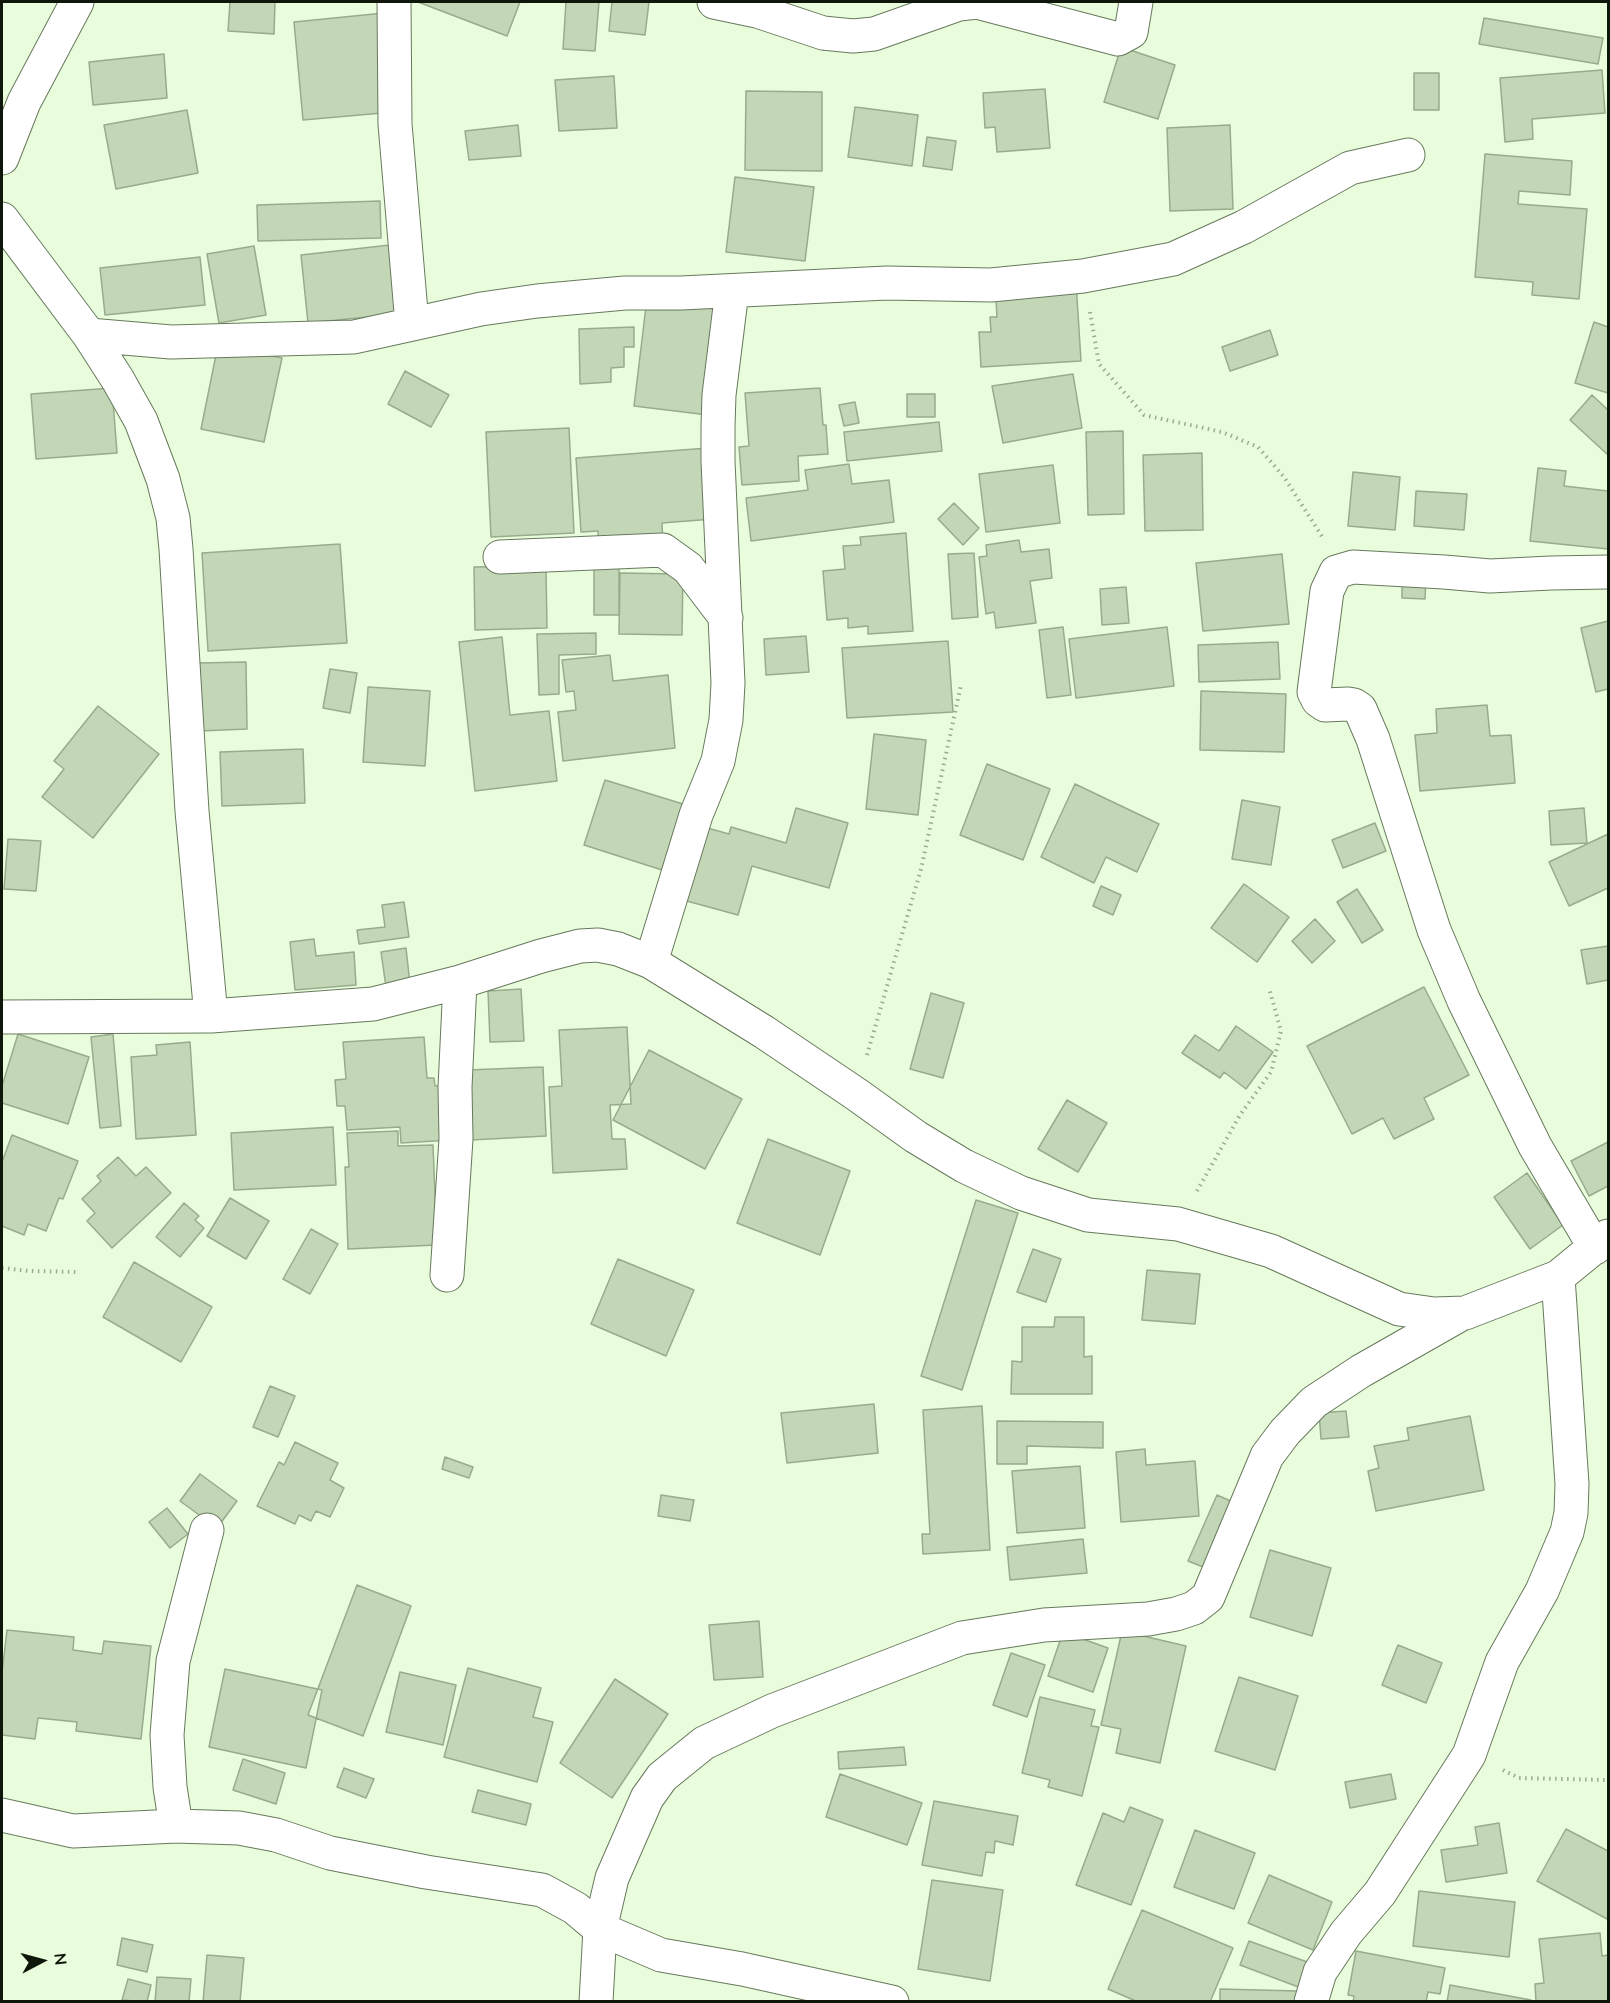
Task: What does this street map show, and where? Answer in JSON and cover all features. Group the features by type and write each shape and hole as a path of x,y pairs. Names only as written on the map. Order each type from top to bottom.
{"street":[{"path":"2,158 24,102 77,2"},
{"path":"394,2 395,124 412,324"},
{"path":"714,2 758,6 823,33 853,36 874,34 959,4 977,3 1118,39 1131,32 1136,2"},
{"path":"89,335 171,342 354,337 481,309 537,301 626,293 887,284 991,285 1083,276 1173,259 1244,227 1350,168 1408,154"},
{"path":"2,219 89,335 141,421 163,479 173,518 192,811 211,1016"},
{"path":"651,962 696,815 718,760 726,720 728,683 718,426 719,395 732,291"},
{"path":"500,557 663,550 688,568 726,618"},
{"path":"596,2001 600,1929 612,1878 647,1798 662,1778 704,1743 772,1711 962,1638 1044,1625 1148,1619 1194,1608 1208,1597 1267,1456 1285,1432 1314,1402 1361,1371 1465,1312 1558,1277 1602,1242 1535,1146 1464,1001 1434,930 1373,739 1360,709 1348,704 1325,705 1314,692 1327,591 1336,572 1353,567 1490,576 1608,572"},
{"path":"6,1023 211,1016 373,1004 460,982 580,946 597,945 618,949 651,962 764,1032 916,1137 964,1166 1021,1193 1088,1215 1178,1224 1271,1251 1399,1309 1434,1314 1465,1312"},
{"path":"447,1275 456,1139 455,1087 460,982"},
{"path":"1311,2001 1320,1972 1346,1933 1380,1893 1469,1755 1502,1662 1542,1591 1567,1532 1571,1513 1572,1485 1558,1277"},
{"path":"176,1826 170,1787 167,1735 173,1661 207,1530"},
{"path":"2,1815 73,1831 176,1826 239,1828 276,1835 330,1853 426,1872 542,1890 575,1908 600,1929 661,1955 742,1969 892,2001"}],"path":[{"path":"1083,276 1099,364 1106,372 1144,415 1222,432 1258,447 1284,477 1304,506 1342,570"},
{"path":"856,1094 921,869 961,685"},
{"path":"1178,1224 1240,1115 1271,1072 1281,1031 1269,988"},
{"path":"2,1268 79,1272"},
{"path":"1469,1755 1519,1778 1608,1780"}],"building":[{"path":"230,2 275,2 274,34 228,31"},
{"path":"418,2 520,2 507,36"},
{"path":"566,2 599,2 595,51 563,49"},
{"path":"612,2 649,2 645,35 609,31"},
{"path":"384,13 394,112 303,120 294,22"},
{"path":"1484,18 1603,38 1598,64 1479,44"},
{"path":"1121,47 1175,65 1158,119 1104,102"},
{"path":"164,54 167,98 93,105 89,62"},
{"path":"1602,70 1605,113 1532,119 1533,139 1505,142 1500,78"},
{"path":"1414,73 1439,73 1439,110 1414,110"},
{"path":"614,76 617,128 559,131 555,80"},
{"path":"1045,89 1050,148 997,152 995,127 985,128 983,93"},
{"path":"746,91 822,92 822,171 745,170"},
{"path":"855,107 918,115 912,166 848,157"},
{"path":"187,110 198,173 116,189 104,125"},
{"path":"518,125 521,156 469,160 465,131"},
{"path":"1230,125 1233,209 1170,211 1167,128"},
{"path":"927,137 956,141 952,170 923,166"},
{"path":"1485,154 1572,161 1570,195 1519,191 1518,204 1587,209 1579,299 1532,295 1533,282 1475,277"},
{"path":"735,177 814,187 805,261 726,252"},
{"path":"380,201 381,238 258,241 257,205"},
{"path":"390,245 397,314 308,323 301,255"},
{"path":"254,246 266,315 219,323 207,254"},
{"path":"200,257 205,305 105,315 100,268"},
{"path":"1076,282 1081,361 981,367 979,332 991,332 990,317 997,317 996,299"},
{"path":"647,298 721,308 708,415 634,406"},
{"path":"1594,322 1608,327 1608,393 1575,383"},
{"path":"634,327 634,347 624,347 624,367 611,368 611,382 580,384 579,329"},
{"path":"1270,330 1278,355 1230,371 1222,347"},
{"path":"218,345 282,358 264,442 201,429"},
{"path":"405,371 449,395 431,427 388,404"},
{"path":"1073,374 1082,428 1003,443 992,386"},
{"path":"112,388 117,453 36,459 31,394"},
{"path":"820,388 828,454 798,456 799,481 742,485 739,447 749,446 745,393"},
{"path":"907,394 935,394 935,417 907,417"},
{"path":"1592,395 1608,410 1608,455 1570,420"},
{"path":"855,402 859,423 844,426 839,405"},
{"path":"939,422 942,451 847,461 844,432"},
{"path":"569,428 574,533 491,537 486,432"},
{"path":"1123,431 1124,514 1088,515 1086,432"},
{"path":"708,448 713,519 662,523 663,544 599,549 598,531 581,532 576,458"},
{"path":"1202,453 1203,530 1145,531 1143,455"},
{"path":"849,464 852,484 889,480 894,522 751,541 746,498 808,490 805,470"},
{"path":"1053,465 1060,523 986,532 979,474"},
{"path":"1538,468 1566,471 1564,486 1608,491 1608,549 1530,541"},
{"path":"1353,472 1400,477 1395,530 1348,526"},
{"path":"1416,491 1467,494 1464,530 1414,526"},
{"path":"954,503 979,528 963,545 938,519"},
{"path":"906,533 913,631 868,634 868,626 848,628 848,618 827,620 823,571 845,569 843,546 861,545 860,537"},
{"path":"1019,540 1021,552 1049,549 1052,578 1030,581 1036,623 996,628 994,612 986,614 979,557 987,556 986,545"},
{"path":"340,544 347,643 208,651 202,553"},
{"path":"974,553 978,617 952,619 948,554"},
{"path":"1282,554 1289,624 1203,631 1196,563"},
{"path":"594,565 619,566 619,615 594,615"},
{"path":"546,566 547,628 475,630 474,567"},
{"path":"620,573 683,574 682,635 619,634"},
{"path":"1402,574 1426,575 1425,599 1402,598"},
{"path":"1126,587 1129,623 1102,625 1100,589"},
{"path":"1608,621 1608,689 1596,692 1581,628"},
{"path":"1063,627 1071,695 1047,698 1039,630"},
{"path":"1167,627 1174,686 1076,698 1069,639"},
{"path":"596,633 596,654 559,655 559,694 539,695 537,634"},
{"path":"806,636 809,672 766,675 764,639"},
{"path":"502,637 510,715 549,711 557,781 475,791 459,642"},
{"path":"948,641 953,712 847,718 842,648"},
{"path":"1278,642 1280,679 1199,682 1198,645"},
{"path":"610,655 613,681 668,675 675,748 563,761 558,712 576,710 574,691 566,692 562,660"},
{"path":"246,662 247,729 200,731 198,663"},
{"path":"330,669 357,673 350,713 323,708"},
{"path":"368,687 430,691 425,766 363,762"},
{"path":"1201,691 1286,694 1284,752 1200,750"},
{"path":"1487,705 1490,736 1511,735 1515,783 1420,791 1415,735 1437,733 1436,709"},
{"path":"98,706 159,754 93,838 42,797 64,769 54,761"},
{"path":"874,734 926,740 918,815 866,809"},
{"path":"303,749 305,803 222,806 220,752"},
{"path":"987,764 1050,789 1023,860 960,835"},
{"path":"605,780 683,804 662,870 584,845"},
{"path":"1075,784 1159,824 1137,872 1106,857 1094,883 1041,857"},
{"path":"1242,800 1280,807 1271,865 1232,859"},
{"path":"796,808 848,823 829,888 752,866 738,915 683,900 704,827 729,834 731,827 786,843"},
{"path":"1584,808 1587,843 1551,845 1549,811"},
{"path":"1375,823 1386,851 1343,868 1332,840"},
{"path":"1608,834 1608,888 1569,906 1549,862"},
{"path":"8,839 41,841 36,891 4,889"},
{"path":"1244,884 1289,917 1257,962 1211,928"},
{"path":"1101,886 1121,895 1113,915 1093,906"},
{"path":"1357,889 1383,930 1362,943 1337,902"},
{"path":"404,902 409,937 359,944 357,930 385,927 382,905"},
{"path":"1315,919 1335,941 1312,963 1292,941"},
{"path":"314,939 316,956 354,952 356,985 295,990 290,942"},
{"path":"1608,946 1608,980 1587,984 1581,950"},
{"path":"406,948 410,984 386,987 381,952"},
{"path":"1424,987 1469,1075 1424,1098 1434,1119 1394,1139 1383,1118 1352,1134 1307,1046"},
{"path":"521,989 524,1041 490,1042 488,991"},
{"path":"931,993 964,1003 943,1078 910,1069"},
{"path":"1236,1026 1273,1052 1246,1089 1224,1072 1220,1078 1182,1053 1195,1035 1219,1051"},
{"path":"627,1027 631,1104 610,1105 612,1139 625,1139 627,1169 553,1173 549,1087 562,1086 559,1030"},
{"path":"18,1034 89,1057 68,1124 2,1103 2,1086"},
{"path":"113,1034 121,1126 100,1128 91,1037"},
{"path":"424,1037 427,1078 434,1078 435,1086 448,1085 452,1140 401,1143 400,1127 347,1130 345,1106 337,1106 335,1080 346,1079 343,1042"},
{"path":"190,1042 196,1135 136,1139 131,1057 157,1055 156,1045"},
{"path":"649,1050 742,1099 705,1169 613,1120"},
{"path":"543,1067 546,1136 471,1140 467,1070"},
{"path":"1067,1100 1107,1123 1078,1172 1038,1149"},
{"path":"333,1127 336,1185 234,1190 231,1133"},
{"path":"398,1131 398,1146 433,1145 437,1245 348,1249 345,1167 349,1167 347,1133"},
{"path":"12,1135 78,1161 63,1199 59,1198 46,1231 28,1224 24,1235 2,1226 2,1162"},
{"path":"768,1139 850,1171 820,1255 737,1223"},
{"path":"1608,1142 1608,1186 1589,1196 1571,1161"},
{"path":"118,1157 136,1176 146,1167 171,1193 112,1248 87,1221 95,1213 82,1199 101,1181 97,1176"},
{"path":"1527,1173 1563,1225 1530,1249 1494,1197"},
{"path":"230,1198 269,1221 246,1259 207,1236"},
{"path":"976,1200 1018,1213 962,1390 921,1376"},
{"path":"184,1203 199,1216 195,1220 204,1228 180,1257 156,1237"},
{"path":"311,1229 338,1244 310,1294 283,1279"},
{"path":"1033,1249 1061,1259 1046,1302 1017,1292"},
{"path":"618,1259 694,1290 666,1356 591,1324"},
{"path":"134,1262 212,1307 181,1362 103,1317"},
{"path":"1147,1270 1200,1274 1195,1324 1142,1320"},
{"path":"1055,1317 1084,1317 1084,1357 1092,1356 1092,1394 1011,1394 1012,1361 1022,1362 1022,1327 1054,1327"},
{"path":"270,1386 295,1396 278,1437 253,1427"},
{"path":"874,1404 878,1453 787,1463 781,1413"},
{"path":"982,1406 990,1550 923,1554 922,1534 930,1534 923,1410"},
{"path":"1346,1411 1349,1437 1321,1439 1319,1413"},
{"path":"1470,1416 1484,1490 1376,1511 1368,1471 1379,1468 1374,1446 1409,1440 1407,1428"},
{"path":"997,1421 1103,1422 1103,1448 1027,1446 1027,1464 997,1464"},
{"path":"295,1442 338,1463 330,1480 344,1488 330,1517 316,1511 311,1521 299,1515 295,1524 257,1506 279,1462 284,1465"},
{"path":"1145,1449 1146,1465 1195,1461 1199,1516 1121,1522 1116,1452"},
{"path":"445,1457 473,1467 469,1478 442,1469"},
{"path":"1080,1466 1085,1528 1017,1533 1012,1471"},
{"path":"200,1474 237,1501 217,1528 180,1501"},
{"path":"661,1495 694,1500 690,1521 658,1516"},
{"path":"1217,1495 1242,1506 1213,1571 1188,1561"},
{"path":"167,1508 188,1534 170,1548 149,1522"},
{"path":"1083,1539 1087,1573 1010,1580 1007,1547"},
{"path":"1270,1550 1331,1568 1312,1636 1250,1617"},
{"path":"357,1585 411,1606 363,1736 308,1715"},
{"path":"759,1621 763,1677 714,1680 709,1625"},
{"path":"7,1630 74,1637 73,1650 102,1654 104,1641 151,1646 141,1739 76,1731 77,1722 38,1718 35,1739 2,1735 2,1673"},
{"path":"1122,1631 1186,1646 1160,1763 1116,1753 1121,1729 1101,1725"},
{"path":"1063,1632 1108,1648 1093,1692 1048,1676"},
{"path":"1398,1645 1442,1663 1426,1703 1382,1685"},
{"path":"1011,1653 1045,1665 1027,1717 993,1705"},
{"path":"468,1668 541,1688 533,1717 553,1722 537,1782 444,1757"},
{"path":"225,1669 322,1690 306,1768 209,1747"},
{"path":"400,1672 456,1685 443,1745 386,1732"},
{"path":"1239,1677 1298,1696 1275,1770 1215,1751"},
{"path":"615,1679 668,1714 612,1798 560,1763"},
{"path":"1040,1697 1095,1710 1091,1726 1099,1727 1082,1796 1048,1787 1050,1780 1022,1773"},
{"path":"904,1747 906,1765 839,1769 838,1752"},
{"path":"243,1759 285,1773 276,1804 233,1790"},
{"path":"344,1768 374,1779 366,1798 337,1787"},
{"path":"840,1774 922,1803 907,1845 826,1817"},
{"path":"1391,1774 1396,1799 1350,1808 1345,1782"},
{"path":"478,1790 531,1804 526,1825 472,1812"},
{"path":"934,1801 1018,1816 1013,1845 995,1841 994,1853 986,1852 982,1876 922,1865"},
{"path":"1130,1807 1163,1820 1131,1905 1076,1885 1103,1813 1124,1822"},
{"path":"1499,1823 1507,1873 1446,1882 1441,1850 1478,1845 1475,1827"},
{"path":"1566,1829 1608,1851 1607,1919 1537,1881"},
{"path":"1195,1830 1255,1853 1234,1909 1174,1887"},
{"path":"1269,1875 1332,1902 1313,1950 1248,1923"},
{"path":"932,1880 1003,1890 990,1981 918,1969"},
{"path":"1419,1891 1515,1902 1509,1957 1413,1946"},
{"path":"1142,1910 1233,1948 1210,2002 1138,2002 1108,1989"},
{"path":"1600,1933 1602,1956 1608,1955 1608,2002 1536,2002 1535,1984 1544,1983 1539,1939"},
{"path":"122,1938 153,1945 147,1972 117,1965"},
{"path":"1249,1941 1310,1963 1301,1988 1240,1965"},
{"path":"1356,1951 1445,1968 1440,1994 1428,1992 1426,2002 1353,2002 1354,1996 1348,1995"},
{"path":"207,1955 244,1958 240,2002 203,2002"},
{"path":"157,1977 191,1979 189,2002 155,2002"},
{"path":"128,1979 151,1985 147,2002 122,2000"},
{"path":"1450,1985 1531,2000 1531,2002 1447,2002"},
{"path":"1220,1989 1298,1991 1298,2002 1220,2002"}]}
